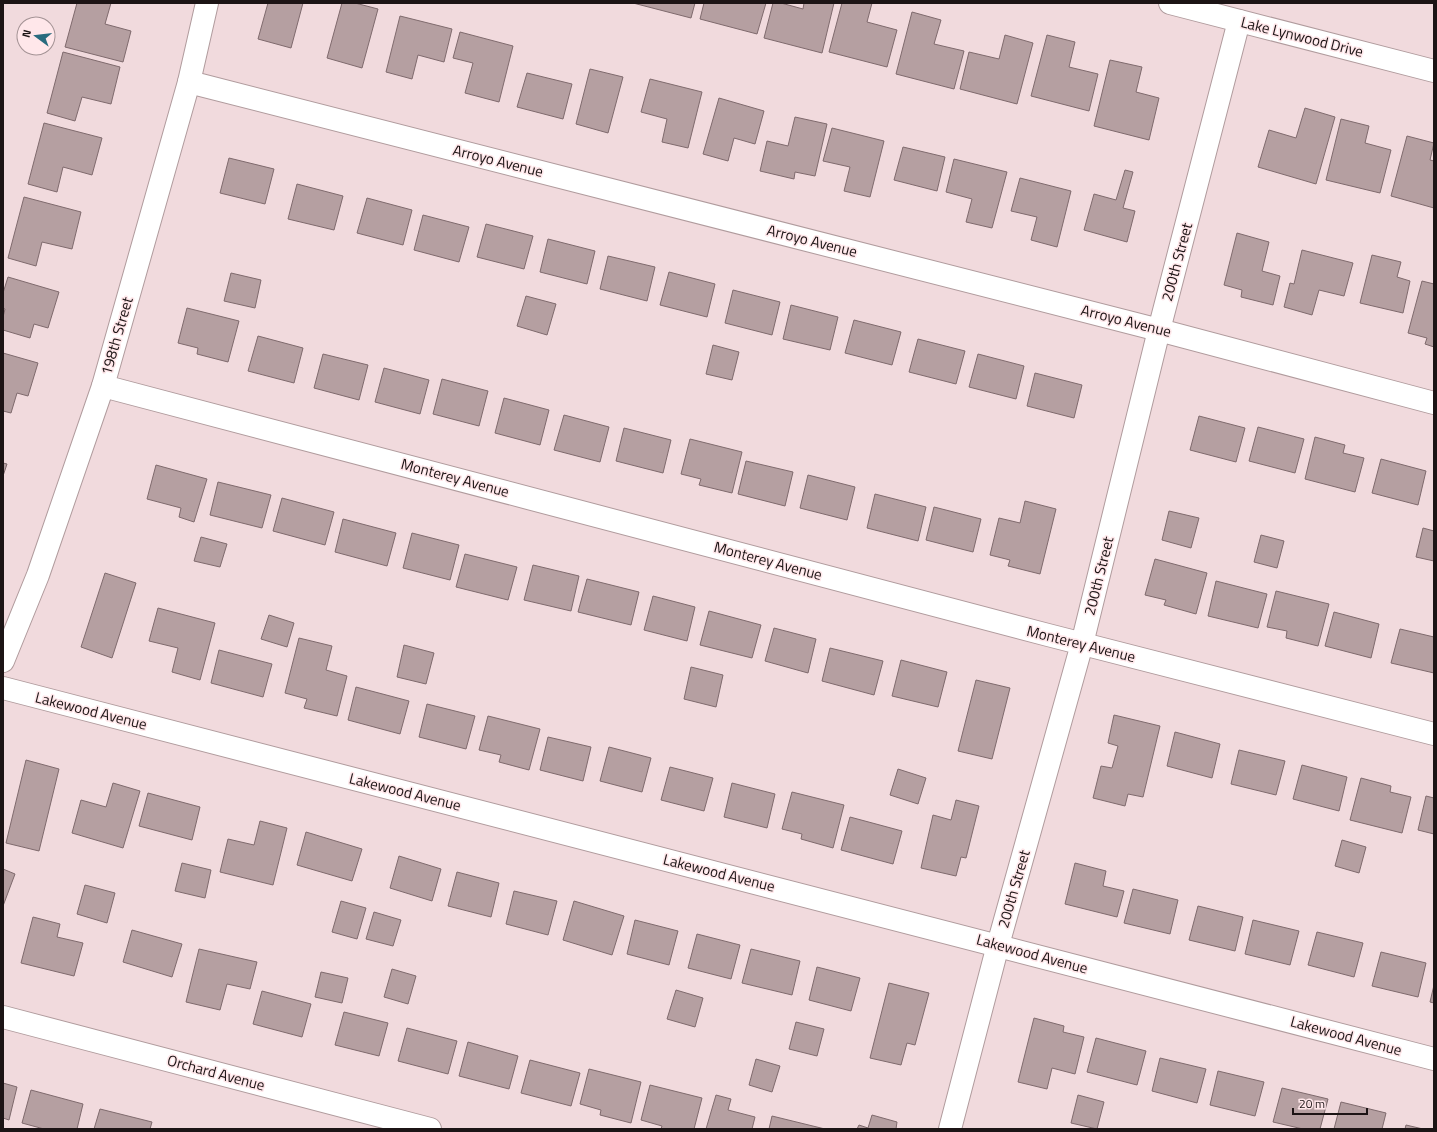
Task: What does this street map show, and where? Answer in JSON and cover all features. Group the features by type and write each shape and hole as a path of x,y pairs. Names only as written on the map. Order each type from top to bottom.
{"street":[{"name":"198th Street","path":"3,661 38,575 103,386 189,82 207,3"},
{"name":"Lake Lynwood Drive","path":"1170,3 1434,71"},
{"name":"200th Street","path":"950,1129 998,945 1082,644 1159,330 1239,22"},
{"name":"Arroyo Avenue","path":"189,82 1159,330 1434,403"},
{"name":"Monterey Avenue","path":"103,386 1082,644 1434,734"},
{"name":"Lakewood Avenue","path":"3,688 1434,1059"},
{"name":"Orchard Avenue","path":"3,1017 430,1129"}],"building":[{"path":"77,3 111,3 105,24 131,31 123,62 65,47"},
{"path":"268,3 303,3 291,48 258,39"},
{"path":"342,3 355,3 378,9 362,68 327,58"},
{"path":"633,3 695,3 691,18"},
{"path":"704,3 766,3 757,34 700,19"},
{"path":"773,3 781,3 803,9 804,3 834,3 822,53 764,38"},
{"path":"842,3 872,3 867,22 897,30 887,67 829,52"},
{"path":"912,12 941,20 934,44 964,51 954,89 896,74"},
{"path":"400,16 452,29 444,62 418,55 412,79 386,72"},
{"path":"460,32 513,46 499,102 465,93 473,63 453,58"},
{"path":"1005,35 1033,43 1017,104 960,89 969,52 999,59"},
{"path":"1047,35 1075,42 1069,67 1098,74 1089,111 1031,96"},
{"path":"63,52 120,67 111,104 82,97 75,121 47,113"},
{"path":"1110,60 1142,67 1136,92 1159,98 1149,140 1094,126"},
{"path":"590,69 623,77 608,133 576,124"},
{"path":"527,73 572,84 563,119 517,107"},
{"path":"650,79 702,92 688,148 662,142 667,119 641,112"},
{"path":"719,98 764,111 755,144 734,138 728,161 703,154"},
{"path":"1305,108 1335,117 1316,184 1258,167 1269,130 1296,138"},
{"path":"795,117 827,124 815,176 795,172 794,179 760,171 767,141 788,146"},
{"path":"1341,119 1369,126 1365,143 1391,150 1380,193 1326,180"},
{"path":"44,123 102,138 92,175 63,167 57,192 28,184"},
{"path":"832,128 884,141 870,197 844,191 850,167 823,161"},
{"path":"1407,136 1434,143 1430,160 1434,161 1434,208 1391,196"},
{"path":"903,147 945,157 937,191 894,180"},
{"path":"229,158 274,169 265,204 220,193"},
{"path":"954,159 1007,172 992,228 966,222 972,199 946,192"},
{"path":"1125,170 1133,172 1123,208 1135,211 1127,242 1084,230 1094,194 1116,200"},
{"path":"1020,178 1071,191 1057,247 1031,240 1037,217 1011,211"},
{"path":"297,184 343,196 334,230 288,219"},
{"path":"24,197 81,212 72,249 42,242 36,266 8,258"},
{"path":"367,198 412,210 403,245 357,233"},
{"path":"423,215 469,227 459,262 414,250"},
{"path":"486,224 533,236 524,269 477,257"},
{"path":"1237,233 1269,242 1262,271 1280,276 1273,305 1241,297 1242,290 1224,285"},
{"path":"548,239 595,251 587,284 540,272"},
{"path":"1302,250 1353,263 1344,296 1319,290 1312,315 1284,307 1290,283 1294,284"},
{"path":"1372,255 1401,262 1397,277 1410,281 1403,313 1360,303"},
{"path":"608,256 655,267 647,301 600,289"},
{"path":"669,272 715,284 707,317 660,305"},
{"path":"231,273 261,280 255,308 224,301"},
{"path":"8,277 59,292 48,328 34,324 30,338 3,330 3,317 5,309 3,308 3,293"},
{"path":"1422,281 1434,284 1434,347 1425,344 1427,338 1408,333"},
{"path":"733,290 780,302 772,335 725,323"},
{"path":"526,296 556,304 547,335 517,326"},
{"path":"791,305 838,317 830,350 783,339"},
{"path":"187,308 239,321 228,362 197,354 198,348 178,343"},
{"path":"854,320 901,332 892,365 845,353"},
{"path":"258,336 303,348 294,383 248,371"},
{"path":"918,339 965,351 956,384 909,372"},
{"path":"713,345 739,352 732,380 706,374"},
{"path":"3,353 38,363 28,396 17,393 11,413 3,411"},
{"path":"323,354 368,365 359,400 314,388"},
{"path":"978,354 1024,366 1016,399 969,387"},
{"path":"384,368 429,380 420,414 375,402"},
{"path":"1035,373 1082,385 1074,418 1027,406"},
{"path":"442,379 488,391 479,426 433,414"},
{"path":"504,398 549,410 540,445 495,433"},
{"path":"564,415 609,427 600,462 554,450"},
{"path":"1199,416 1245,428 1236,462 1190,450"},
{"path":"1258,427 1304,439 1295,473 1249,461"},
{"path":"624,428 671,440 663,473 616,461"},
{"path":"1315,437 1345,445 1343,453 1364,458 1355,492 1305,479"},
{"path":"690,439 742,452 732,493 699,485 701,479 681,474"},
{"path":"1381,459 1426,471 1418,505 1372,493"},
{"path":"746,461 793,472 785,506 738,494"},
{"path":"3,463 7,464 3,476"},
{"path":"156,465 207,479 194,522 179,517 181,508 147,499"},
{"path":"808,475 855,487 847,520 800,508"},
{"path":"218,482 271,495 262,528 210,515"},
{"path":"875,494 926,507 918,541 867,528"},
{"path":"282,498 334,512 325,545 273,531"},
{"path":"1025,501 1056,509 1040,574 1008,566 1010,560 990,555 999,518 1020,523"},
{"path":"934,507 981,519 973,552 926,540"},
{"path":"1169,511 1199,518 1191,548 1162,540"},
{"path":"343,519 396,533 387,566 335,552"},
{"path":"1423,528 1434,531 1434,561 1416,557"},
{"path":"412,533 459,545 450,580 403,568"},
{"path":"1261,535 1284,541 1277,568 1254,562"},
{"path":"201,537 227,544 220,567 194,561"},
{"path":"465,554 517,567 508,600 456,587"},
{"path":"1155,559 1207,573 1196,614 1164,605 1166,600 1145,595"},
{"path":"533,565 579,576 571,611 524,600"},
{"path":"105,573 136,583 112,658 81,647"},
{"path":"587,579 639,592 631,625 578,612"},
{"path":"1216,581 1267,594 1258,628 1208,616"},
{"path":"1276,591 1329,604 1318,646 1286,638 1287,631 1267,627"},
{"path":"653,596 695,607 687,641 644,630"},
{"path":"158,608 215,623 200,680 172,672 178,648 149,641"},
{"path":"709,611 761,625 752,658 700,645"},
{"path":"1334,612 1379,624 1371,658 1325,646"},
{"path":"269,615 294,623 287,647 261,639"},
{"path":"774,628 816,639 808,673 765,661"},
{"path":"1400,629 1434,637 1434,673 1391,663"},
{"path":"299,638 332,646 326,670 347,676 337,716 304,708 307,699 285,693"},
{"path":"404,645 434,653 426,684 397,677"},
{"path":"830,648 883,661 874,695 822,681"},
{"path":"219,650 272,664 263,697 211,683"},
{"path":"901,660 947,672 938,707 892,696"},
{"path":"691,667 723,675 716,707 684,699"},
{"path":"976,680 1010,688 992,759 958,751"},
{"path":"356,687 409,701 400,734 348,720"},
{"path":"427,704 475,716 466,749 419,737"},
{"path":"1114,715 1160,726 1143,797 1128,794 1125,806 1093,798 1101,766 1112,768 1118,746 1108,743"},
{"path":"488,716 540,729 529,770 499,762 501,755 479,750"},
{"path":"1175,732 1220,744 1212,778 1167,766"},
{"path":"548,737 591,747 583,781 540,770"},
{"path":"609,747 651,758 642,792 600,781"},
{"path":"1239,750 1285,761 1276,795 1231,784"},
{"path":"26,760 59,769 39,851 6,843"},
{"path":"1302,765 1347,777 1339,811 1293,799"},
{"path":"670,767 713,778 704,811 661,800"},
{"path":"898,769 926,778 918,804 890,795"},
{"path":"1361,778 1391,786 1390,792 1411,797 1402,833 1350,820"},
{"path":"113,783 140,791 123,848 72,833 81,800 106,807"},
{"path":"732,783 775,794 767,828 724,817"},
{"path":"792,792 844,805 833,848 801,839 802,834 782,829"},
{"path":"148,793 200,807 192,840 139,826"},
{"path":"1426,796 1434,798 1434,834 1418,830"},
{"path":"956,800 979,806 966,858 961,857 956,876 921,868 933,815 951,820"},
{"path":"850,817 902,831 893,864 841,850"},
{"path":"260,821 287,828 273,885 220,872 228,839 254,845"},
{"path":"306,832 362,849 352,881 297,865"},
{"path":"1342,840 1366,847 1359,873 1335,866"},
{"path":"399,856 441,869 432,901 390,888"},
{"path":"182,863 211,870 205,898 175,891"},
{"path":"1075,863 1106,871 1103,886 1124,891 1117,917 1065,904"},
{"path":"3,869 15,874 3,906"},
{"path":"457,872 499,883 491,917 448,906"},
{"path":"85,885 115,893 107,923 77,914"},
{"path":"1133,889 1178,900 1170,934 1124,923"},
{"path":"514,891 557,901 548,935 506,924"},
{"path":"341,901 366,908 357,939 332,932"},
{"path":"574,901 624,916 612,955 563,940"},
{"path":"1198,906 1243,917 1235,951 1189,940"},
{"path":"374,912 401,920 393,946 366,939"},
{"path":"33,917 60,924 57,937 83,943 74,976 21,963"},
{"path":"635,920 678,931 669,965 627,954"},
{"path":"1253,920 1299,931 1290,965 1245,954"},
{"path":"132,930 182,944 172,977 123,962"},
{"path":"1317,932 1363,943 1354,977 1308,965"},
{"path":"697,934 740,945 731,979 688,968"},
{"path":"199,949 257,962 250,989 227,984 220,1010 186,1002"},
{"path":"751,949 800,961 792,995 742,983"},
{"path":"1381,952 1426,963 1418,997 1372,986"},
{"path":"817,967 860,978 851,1011 809,1000"},
{"path":"392,969 416,976 408,1004 384,997"},
{"path":"321,972 348,978 342,1003 315,997"},
{"path":"889,983 929,993 915,1045 907,1043 901,1065 870,1058"},
{"path":"1434,985 1434,1003 1430,1002"},
{"path":"676,990 703,998 695,1027 667,1019"},
{"path":"262,991 311,1004 302,1037 253,1024"},
{"path":"344,1012 388,1023 379,1056 335,1045"},
{"path":"1034,1018 1064,1026 1063,1032 1084,1037 1075,1074 1052,1068 1047,1089 1018,1082"},
{"path":"796,1022 824,1029 817,1056 789,1049"},
{"path":"407,1028 457,1041 448,1074 398,1061"},
{"path":"1096,1038 1146,1051 1137,1085 1087,1072"},
{"path":"468,1042 518,1056 509,1089 459,1076"},
{"path":"1160,1058 1206,1069 1197,1103 1152,1091"},
{"path":"756,1059 780,1066 772,1092 749,1085"},
{"path":"530,1060 580,1073 571,1106 521,1093"},
{"path":"589,1069 641,1082 631,1123 600,1115 601,1110 580,1104"},
{"path":"1218,1071 1264,1082 1255,1116 1210,1105"},
{"path":"3,1083 17,1087 9,1120 3,1118"},
{"path":"650,1085 702,1098 694,1129 661,1129 662,1126 641,1120"},
{"path":"1282,1088 1328,1099 1320,1129 1303,1129 1273,1122"},
{"path":"31,1090 83,1104 77,1129 44,1129 22,1123"},
{"path":"716,1095 731,1099 728,1110 755,1117 752,1129 706,1129"},
{"path":"1078,1095 1104,1102 1097,1129 1071,1123"},
{"path":"1341,1102 1386,1113 1382,1129 1334,1129"},
{"path":"100,1109 152,1122 150,1129 94,1129"},
{"path":"872,1115 897,1122 896,1129 857,1129 859,1125 868,1128"},
{"path":"772,1116 825,1129 769,1129"},
{"path":"1406,1125 1423,1129 1405,1129"}]}
